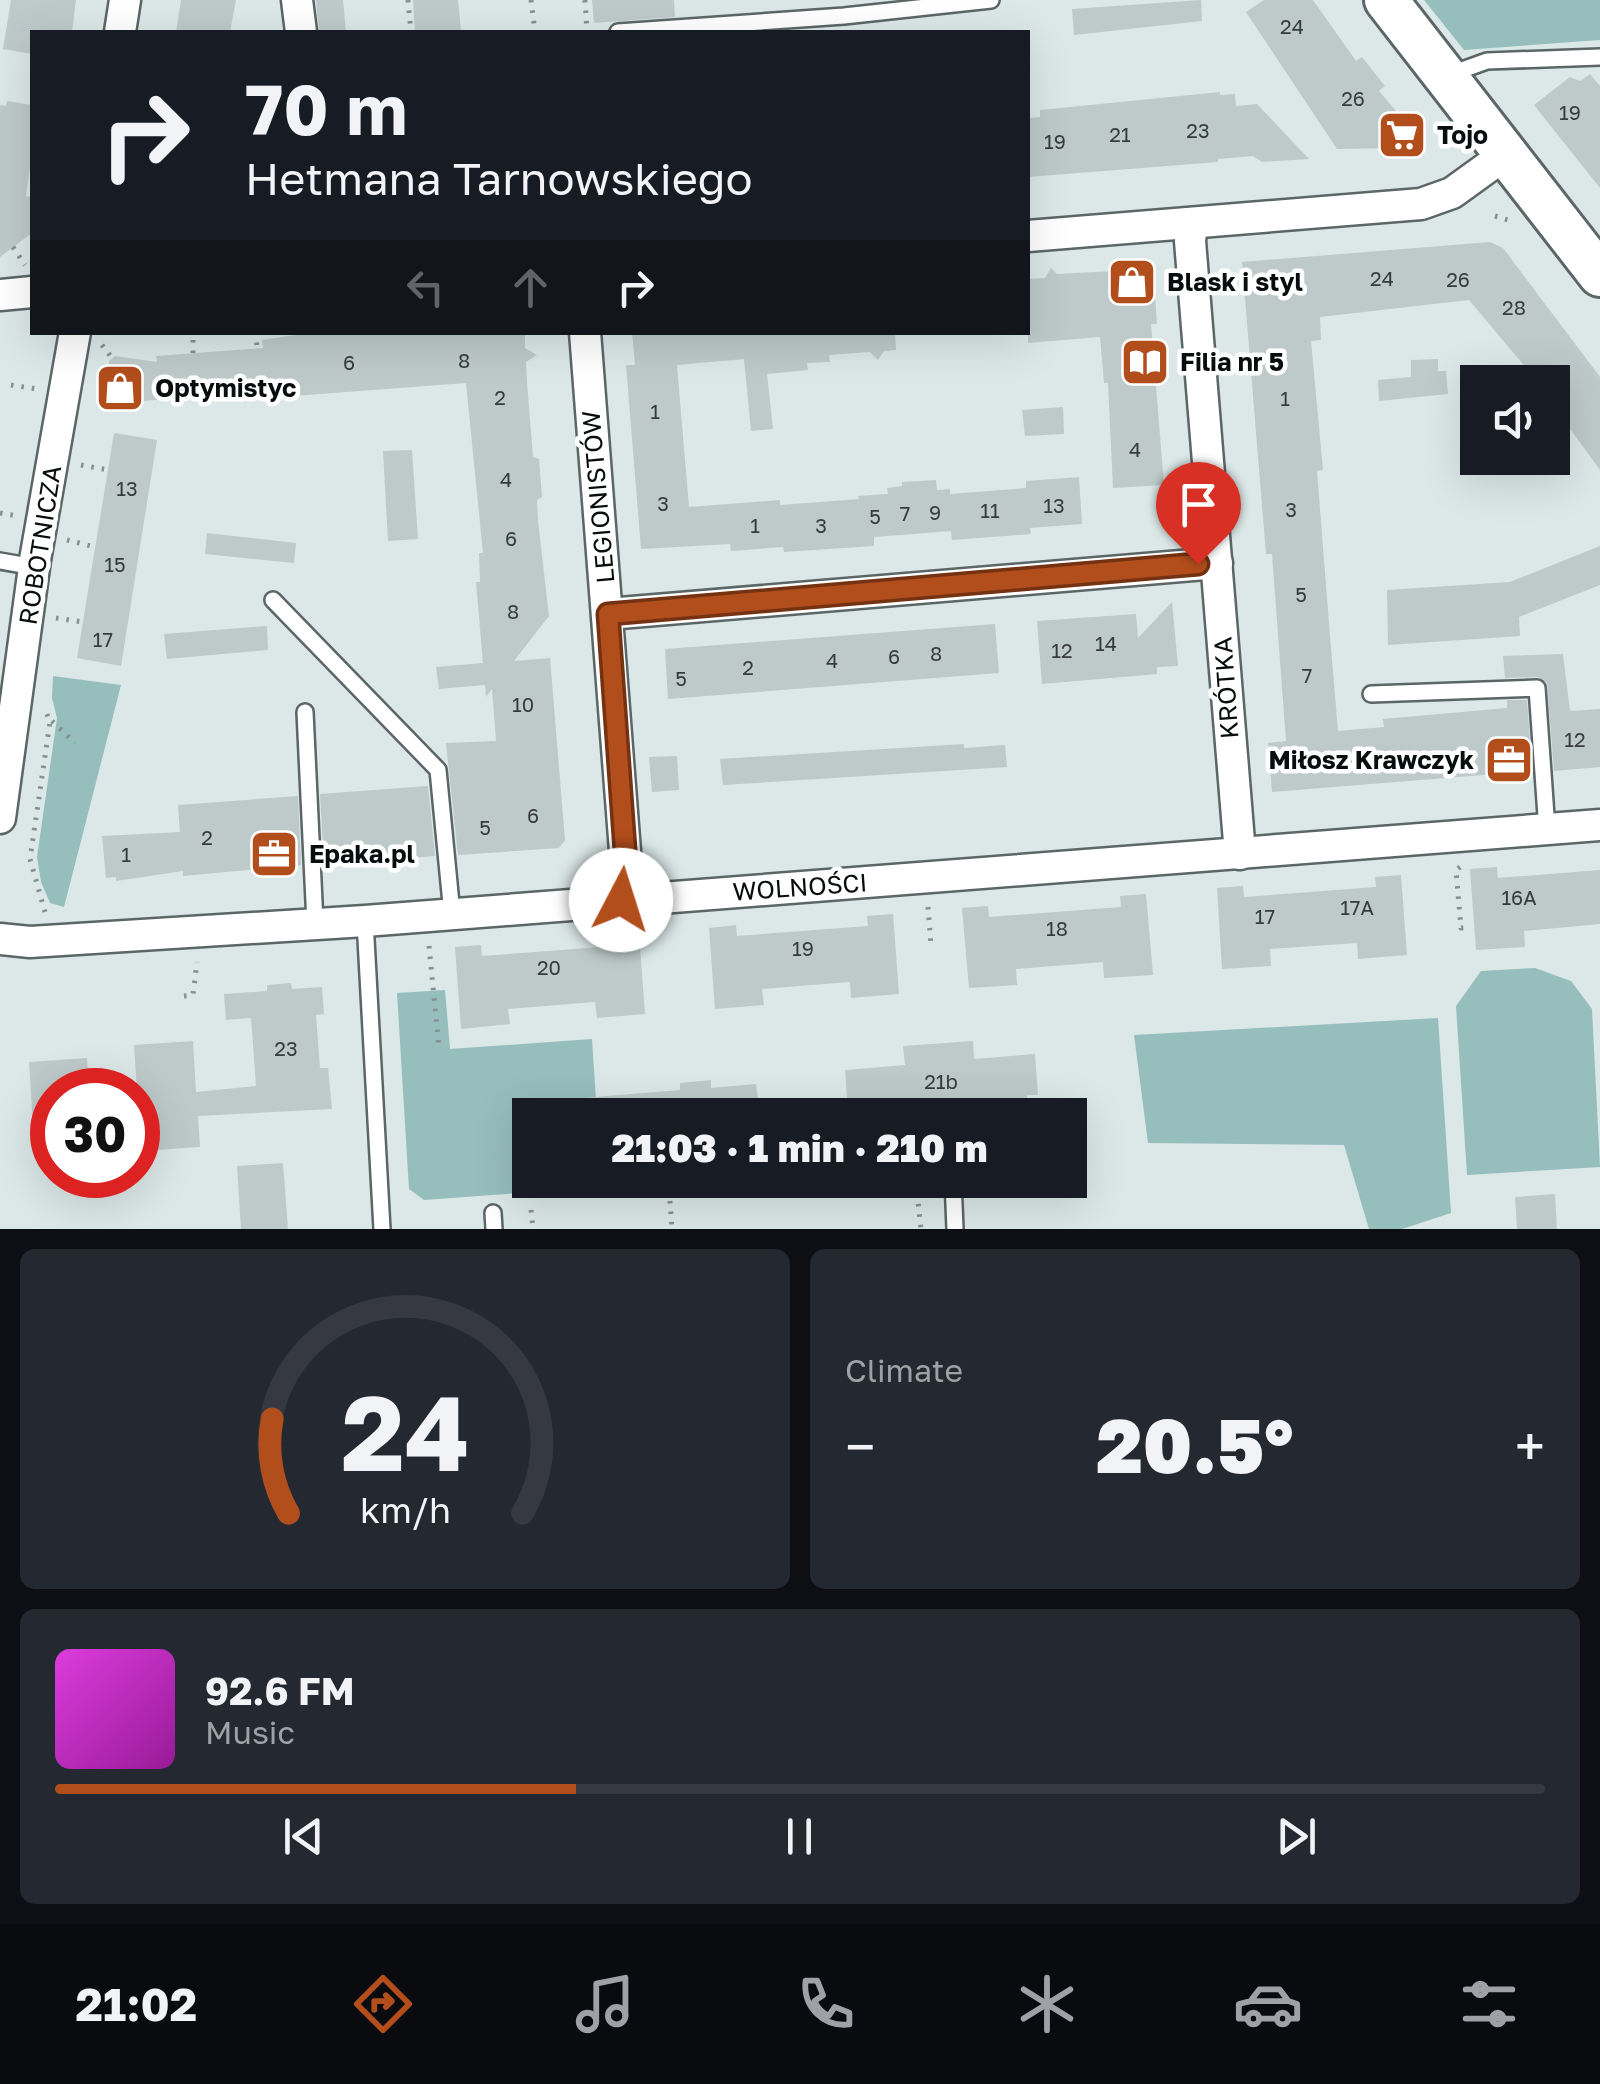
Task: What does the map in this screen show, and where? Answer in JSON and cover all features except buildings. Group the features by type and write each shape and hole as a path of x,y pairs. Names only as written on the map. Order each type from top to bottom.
{"street":[{"path":"120,30 124,0"},
{"path":"297,0 301,30"},
{"path":"1386,0 1600,275"},
{"path":"1030,236 1421,204 1452,193 1506,154"},
{"name":"KRÓTKA","path":"1192,224 1190,241 1240,854"},
{"path":"0,295 30,292"},
{"name":"LEGIONISTÓW","path":"584,335 626,864 621,900"},
{"name":"ROBOTNICZA","path":"0,818 25,710 34,567 86,336"},
{"path":"608,614 1216,562"},
{"name":"WOLNOŚCI","path":"0,939 30,942 365,921 1600,826"}],"lane":[{"path":"646,30 844,16 991,0"},
{"path":"1444,76 1487,60 1598,58"},
{"path":"0,561 34,567"},
{"path":"273,600 438,770 452,914"},
{"path":"1371,694 1537,688 1547,830"},
{"path":"305,712 315,923"},
{"path":"365,921 382,1229"},
{"path":"954,1198 955,1229"}],"path":[{"path":"408,0 412,30"},
{"path":"531,0 535,30"},
{"path":"584,0 588,30"},
{"path":"1495,216 1520,223"},
{"path":"193,335 193,352"},
{"path":"256,335 257,348"},
{"path":"86,336 112,358"},
{"path":"10,385 40,389"},
{"path":"78,465 108,470"},
{"path":"0,513 14,516"},
{"path":"67,540 95,547"},
{"path":"55,618 83,622"},
{"path":"25,710 76,743"},
{"path":"25,710 50,722 30,859 44,903 46,928"},
{"path":"1460,867 1456,870 1462,928 1471,927"},
{"path":"928,907 931,946"},
{"path":"429,946 439,1048"},
{"path":"184,996 193,995 196,962"},
{"path":"918,1198 921,1229"},
{"path":"670,1201 672,1229"},
{"path":"531,1210 533,1229"}],"shaded area":[{"path":"1424,0 1600,0 1600,40 1464,50"},
{"path":"53,676 121,685 64,907 50,903 37,857 57,718 52,698"},
{"path":"1535,968 1571,981 1592,1009 1600,1167 1467,1175 1456,1006 1481,971"},
{"path":"445,990 450,1049 592,1039 596,1098 512,1098 512,1194 424,1200 409,1189 397,993"},
{"path":"1438,1018 1451,1213 1402,1229 1369,1229 1344,1145 1148,1143 1134,1035"}],"place":[{"name":"Tojo","path":"1402,135"},
{"name":"Blask i styl","path":"1132,282"},
{"name":"Filia nr 5","path":"1145,362"},
{"name":"Optymistyc","path":"120,388"},
{"name":"Miłosz Krawczyk","path":"1509,760"},
{"name":"Epaka.pl","path":"274,854"}],"route":[{"path":"621,900 626,864 608,614 1198,564"}]}
